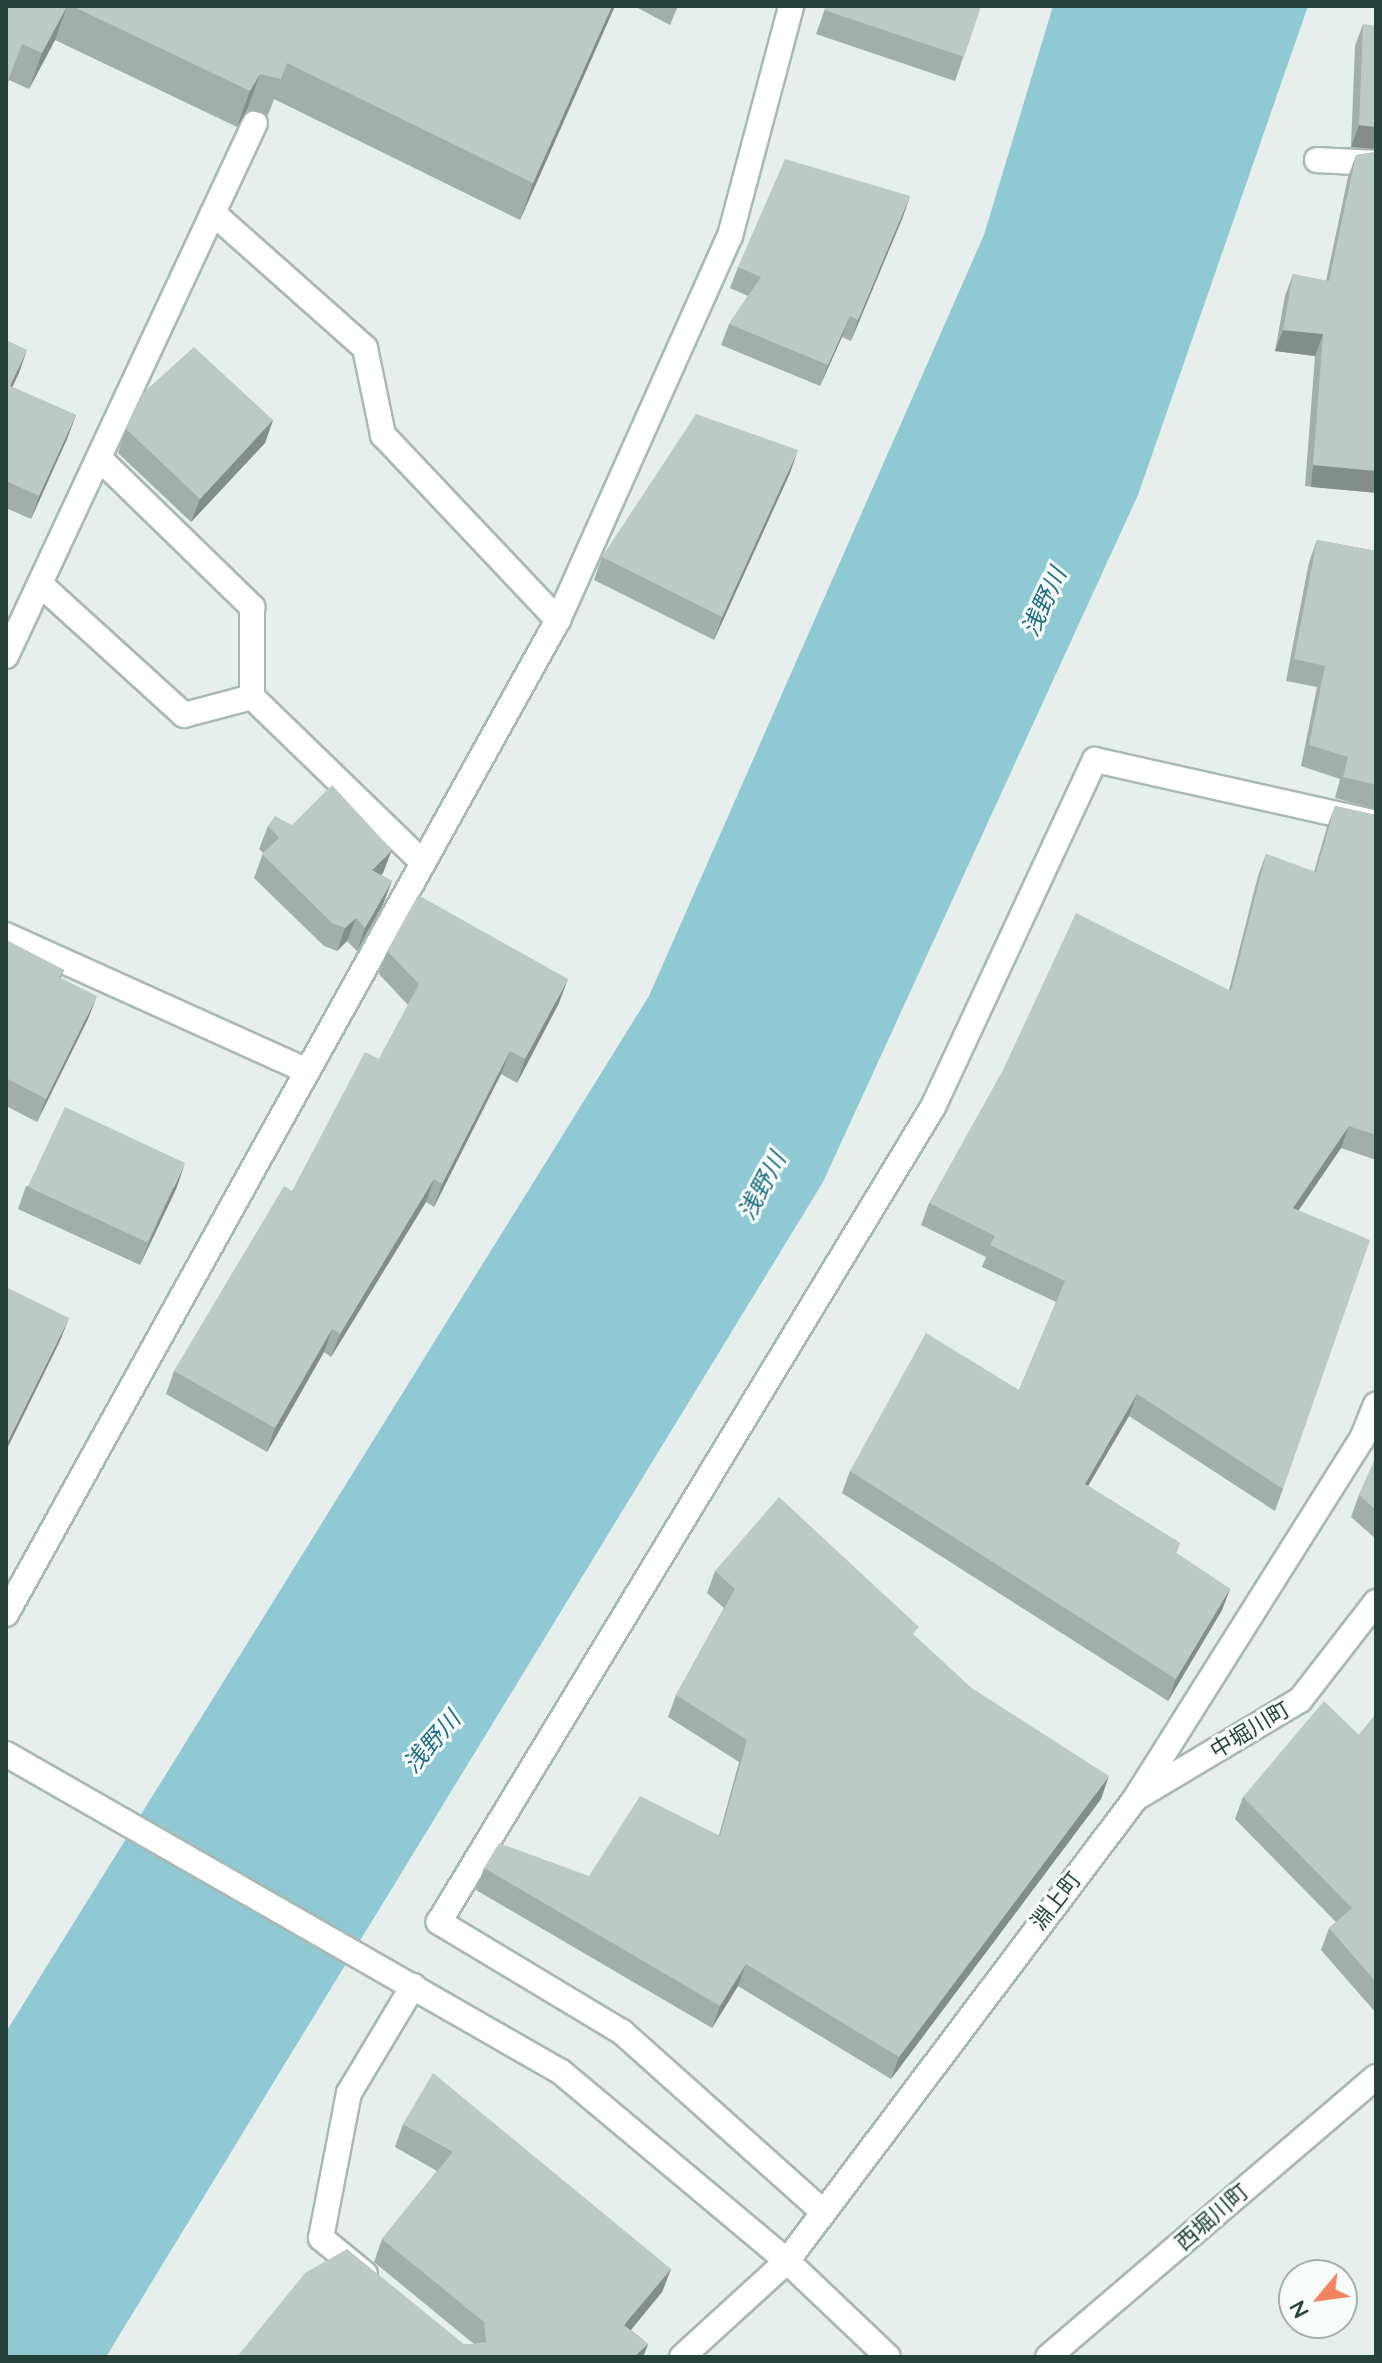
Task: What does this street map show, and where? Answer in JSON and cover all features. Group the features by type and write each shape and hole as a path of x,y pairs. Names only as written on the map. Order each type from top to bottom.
{"street":[{"path":"6,1614 558,620 730,236 791,6"},
{"path":"6,656 255,123"},
{"path":"1317,160 1376,163"},
{"path":"213,213 365,348 383,435 558,620"},
{"path":"99,458 252,607 252,697 423,863"},
{"path":"40,584 184,715 252,697"},
{"path":"820,2209 622,2032 439,1922 933,1107 1095,760 1376,823"},
{"path":"6,935 307,1071"},
{"name":"淵上町","path":"682,2357 787,2261 820,2209 1135,1799 1362,1439 1376,1405"},
{"name":"中堀川町","path":"1135,1799 1300,1700 1376,1602"},
{"path":"6,1754 561,2072 787,2261 888,2357"},
{"path":"381,2288 321,2238 349,2093 413,1986"},
{"name":"西堀川町","path":"1048,2357 1376,2077"}],"water":[{"name":"浅野川","path":"1053,6 1308,6 1138,495 823,1182 106,2357 6,2357 6,2032 649,996 984,235"}],"building":[{"path":"6,6 67,6 42,53 22,44 6,86"},
{"path":"72,6 612,6 533,183 287,63 281,79 260,74 250,91"},
{"path":"826,6 981,6 964,57 824,10"},
{"path":"1363,24 1376,26 1376,127 1359,125"},
{"path":"1376,152 1376,471 1313,465 1323,334 1283,330 1293,274 1329,281 1356,155"},
{"path":"785,159 910,196 858,320 850,316 828,365 729,324 761,277 738,267"},
{"path":"6,340 27,350 10,386 76,415 39,496 6,481"},
{"path":"194,347 273,420 200,499 126,429 143,393"},
{"path":"696,414 798,450 722,617 602,557"},
{"path":"1317,540 1376,551 1376,785 1343,777 1348,757 1309,745 1325,666 1294,659"},
{"path":"332,785 392,850 372,870 392,881 365,928 356,918 345,928 332,923 262,854 279,838 268,826 275,816 292,825"},
{"path":"1335,806 1376,815 1376,1135 1349,1126 1293,1208 1370,1240 1283,1489 1137,1394 1085,1484 1180,1543 1175,1552 1230,1589 1176,1679 850,1471 926,1333 1019,1390 1065,1281 990,1245 995,1236 929,1203 1003,1070 1076,913 1231,991 1266,854 1316,872"},
{"path":"418,895 568,979 525,1059 510,1051 442,1184 434,1179 340,1334 332,1329 275,1428 174,1371 284,1186 292,1191 365,1052 379,1059 419,984 387,951"},
{"path":"6,940 64,970 59,977 97,996 46,1099 6,1078"},
{"path":"65,1107 185,1163 147,1243 28,1187"},
{"path":"6,1287 69,1318 6,1445"},
{"path":"1376,1457 1376,1510 1359,1495"},
{"path":"779,1497 919,1627 913,1634 970,1687 1109,1776 899,2057 746,1964 720,2006 484,1868 499,1843 589,1876 640,1796 720,1836 747,1740 676,1695 735,1589 715,1571"},
{"path":"1324,1701 1359,1735 1376,1714 1376,1982 1329,1928 1352,1908 1243,1797"},
{"path":"433,2073 671,2269 624,2325 648,2344 634,2357 237,2357 305,2273 347,2249 465,2345 486,2342 484,2322 382,2239 453,2152 403,2124"}]}
